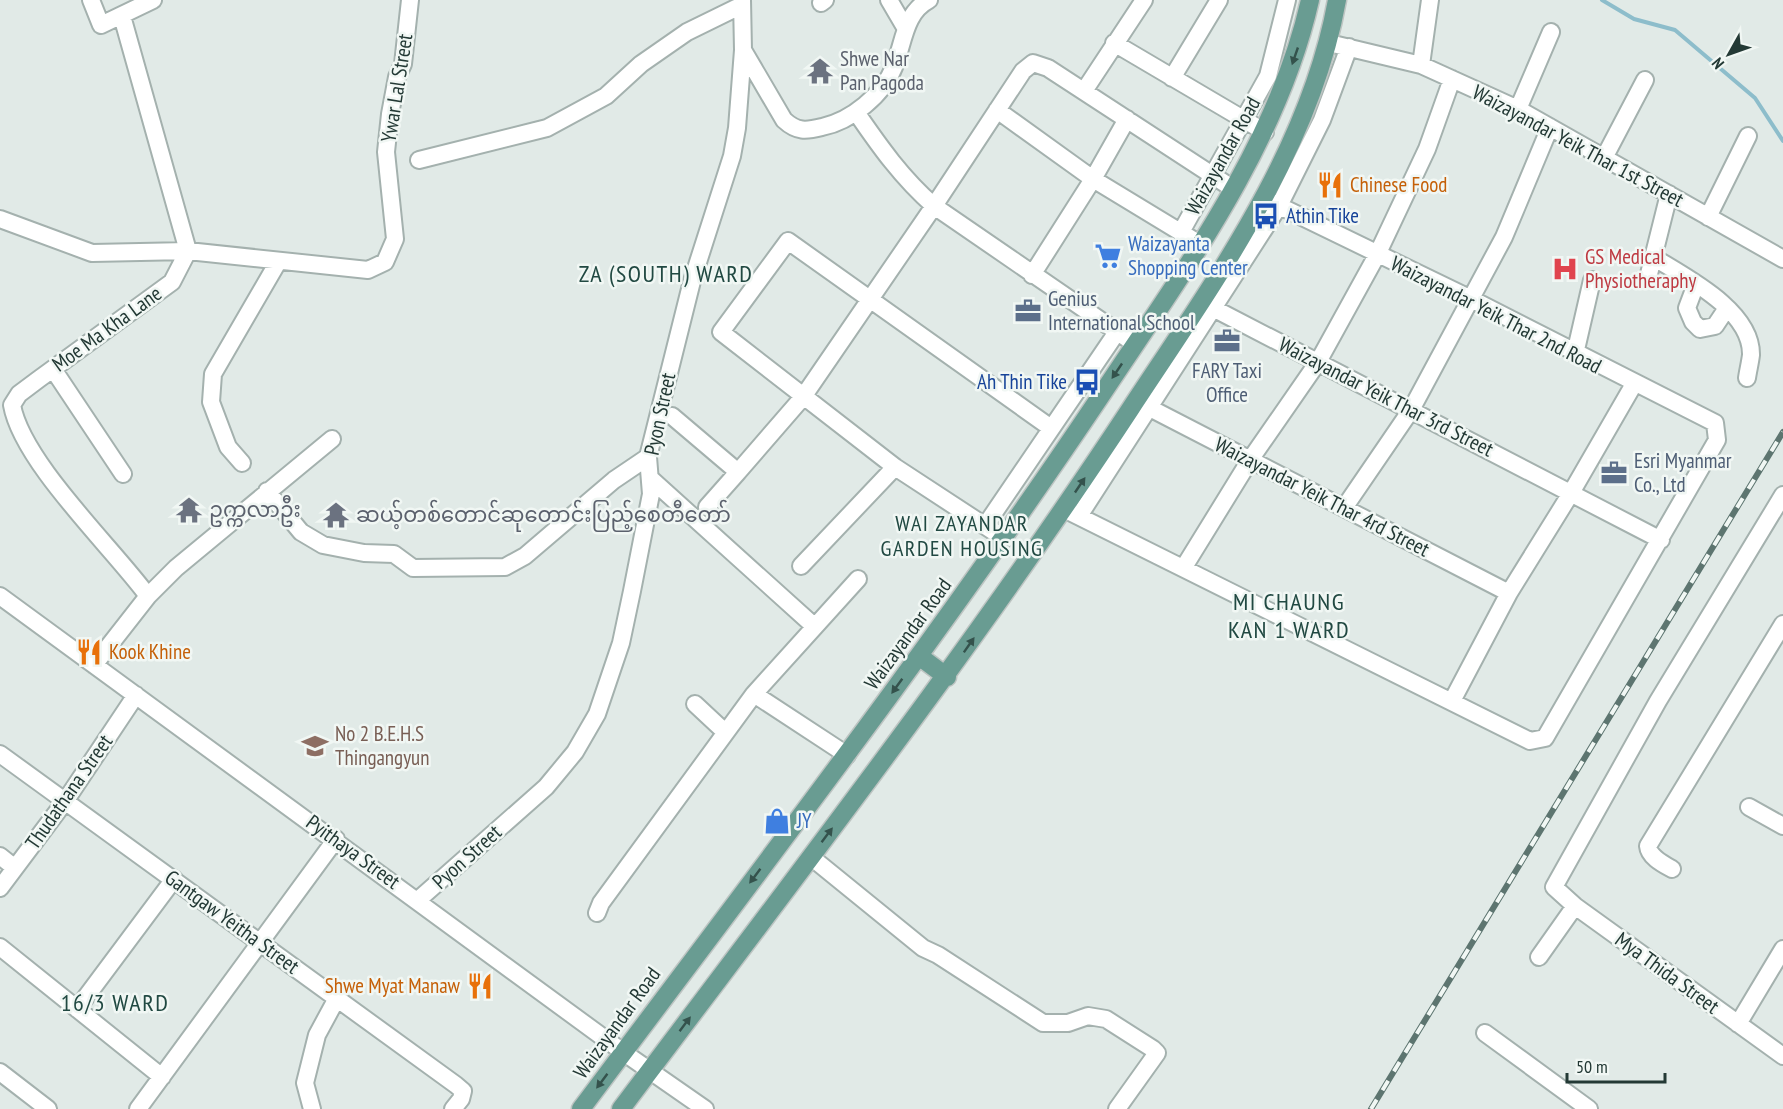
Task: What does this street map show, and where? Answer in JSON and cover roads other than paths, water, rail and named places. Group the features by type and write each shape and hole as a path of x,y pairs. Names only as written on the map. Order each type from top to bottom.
{"main road":[{"name":"Waizayandar Road","path":"581,1109 847,755 1005,539 1135,344 1200,244 1262,137 1284,88 1302,38 1310,0"},
{"path":"621,1109 1072,513 1208,305 1285,155 1315,86 1329,43 1337,0"},
{"path":"1262,137 1285,155"},
{"path":"919,656 947,677"}],"street":[{"path":"91,0 101,25 153,0"},
{"name":"Ywar Lal Street","path":"278,262 368,270 385,261 395,239 386,152 397,77 403,64 410,0"},
{"path":"889,0 906,29"},
{"path":"743,50 784,120 793,128 803,131 834,125 856,112 879,91 894,69 911,14 929,0"},
{"path":"1084,91 1144,0"},
{"path":"1172,78 1219,0"},
{"path":"1181,232 1268,76 1287,0"},
{"path":"1421,65 1430,0"},
{"path":"419,160 547,128 606,96 641,64 687,32 742,3"},
{"name":"Pyon Street","path":"418,900 546,788 575,752 597,714 621,643 643,539 651,479 648,457 692,281 732,156 737,128 743,50 742,3"},
{"path":"122,16 188,251"},
{"path":"1518,109 1551,32"},
{"name":"Waizayandar Yeik Thar 1st Street","path":"1329,43 1421,65 1518,109 1783,259"},
{"path":"1114,44 1243,120 1262,137"},
{"path":"1208,305 1280,206 1322,120 1348,47"},
{"path":"707,507 803,397 1023,71 1034,63 1048,68 1232,188"},
{"path":"1184,567 1250,460 1318,362 1377,255 1426,149 1452,79"},
{"path":"1604,158 1645,80"},
{"path":"997,110 1093,179 1200,244"},
{"path":"856,112 886,157 908,183 934,206 1135,344"},
{"path":"1032,275 1093,179 1127,119"},
{"path":"1344,508 1411,410 1469,298 1504,237 1550,127"},
{"path":"1708,217 1748,136"},
{"path":"1649,274 1668,194"},
{"name":"Waizayandar Yeik Thar 2nd Road","path":"1263,198 1469,298 1634,384 1715,423 1717,440 1661,540"},
{"path":"0,219 92,253 188,251 278,262 213,374 211,402 228,447 242,463"},
{"path":"1005,539 895,467 721,332 788,241 869,301 1051,428"},
{"name":"Moe Ma Kha Lane","path":"148,596 124,563 53,482 15,420 12,405 19,394 172,282 188,251"},
{"path":"1653,257 1696,284 1727,308 1746,336 1751,354 1747,378"},
{"path":"1575,354 1592,280"},
{"path":"1696,284 1687,308 1693,322 1700,329 1715,326 1727,308"},
{"name":"Waizayandar Yeik Thar 3rd Street","path":"1208,305 1661,540"},
{"path":"985,526 1117,332"},
{"path":"53,369 123,474"},
{"path":"1452,701 1509,593 1572,493 1634,384"},
{"name":"Waizayandar Yeik Thar 4rd Street","path":"1143,405 1509,593"},
{"path":"672,416 738,472"},
{"path":"94,665 148,596 182,563 332,439"},
{"path":"267,491 301,532 323,545 364,553 394,554 413,568 505,567 525,556 614,480 648,457"},
{"path":"801,566 895,467"},
{"path":"651,479 814,626"},
{"name":"Mya Thida Street","path":"1783,495 1658,701 1554,887 1575,906 1783,1056"},
{"path":"1072,513 1530,741 1545,738 1661,540"},
{"path":"597,913 601,903 754,694 858,579"},
{"name":"Pyithaya Street","path":"0,596 336,839 623,1052 705,1109"},
{"path":"1672,870 1648,852 1648,846 1783,624"},
{"path":"754,694 847,755"},
{"name":"Thudathana Street","path":"0,888 66,800 136,695"},
{"path":"695,704 725,732"},
{"name":"Gantgaw Yeitha Street","path":"0,754 463,1090 461,1099 453,1109"},
{"path":"1749,807 1783,826"},
{"path":"138,1109 336,839"},
{"path":"0,856 15,868"},
{"path":"811,857 923,948 939,955 1043,1023 1068,1023 1088,1016 1106,1019 1153,1049 1156,1053 1116,1109"},
{"path":"77,1009 174,879"},
{"path":"1539,957 1575,906"},
{"path":"0,947 162,1077"},
{"path":"1738,1024 1783,950"},
{"path":"314,1108 305,1083 318,1035 337,998"},
{"path":"1485,1033 1589,1109"},
{"path":"0,1072 48,1109"}],"waterway":[{"path":"1602,0 1634,19 1675,30 1755,98 1783,141"}],"railway":[{"path":"1371,1109 1783,432"}],"place":[{"name":"Shwe Nar Pan Pagoda","path":"820,71"},
{"name":"Chinese Food","path":"1330,185"},
{"name":"Athin Tike","path":"1266,216"},
{"name":"Waizayanta Shopping Center","path":"1108,256"},
{"name":"GS Medical Physiotheraphy","path":"1565,269"},
{"name":"Genius International School","path":"1028,311"},
{"name":"FARY Taxi Office","path":"1227,341"},
{"name":"Ah Thin Tike","path":"1087,382"},
{"name":"Esri Myanmar Co., Ltd","path":"1614,473"},
{"name":"ဥက္ကလာဦး","path":"189,510"},
{"name":"ဆယ့်တစ်တောင်ဆုတောင်းပြည့်စေတီတော်","path":"336,515"},
{"name":"Kook Khine","path":"89,652"},
{"name":"No 2 B.E.H.S Thingangyun","path":"315,746"},
{"name":"JY","path":"777,821"},
{"name":"Shwe Myat Manaw","path":"480,986"}],"district":[{"name":"ZA (SOUTH) WARD","path":"666,274"},
{"name":"WAI ZAYANDAR GARDEN HOUSING","path":"962,536"},
{"name":"MI CHAUNG KAN 1 WARD","path":"1289,616"},
{"name":"16/3 WARD","path":"115,1003"}]}
